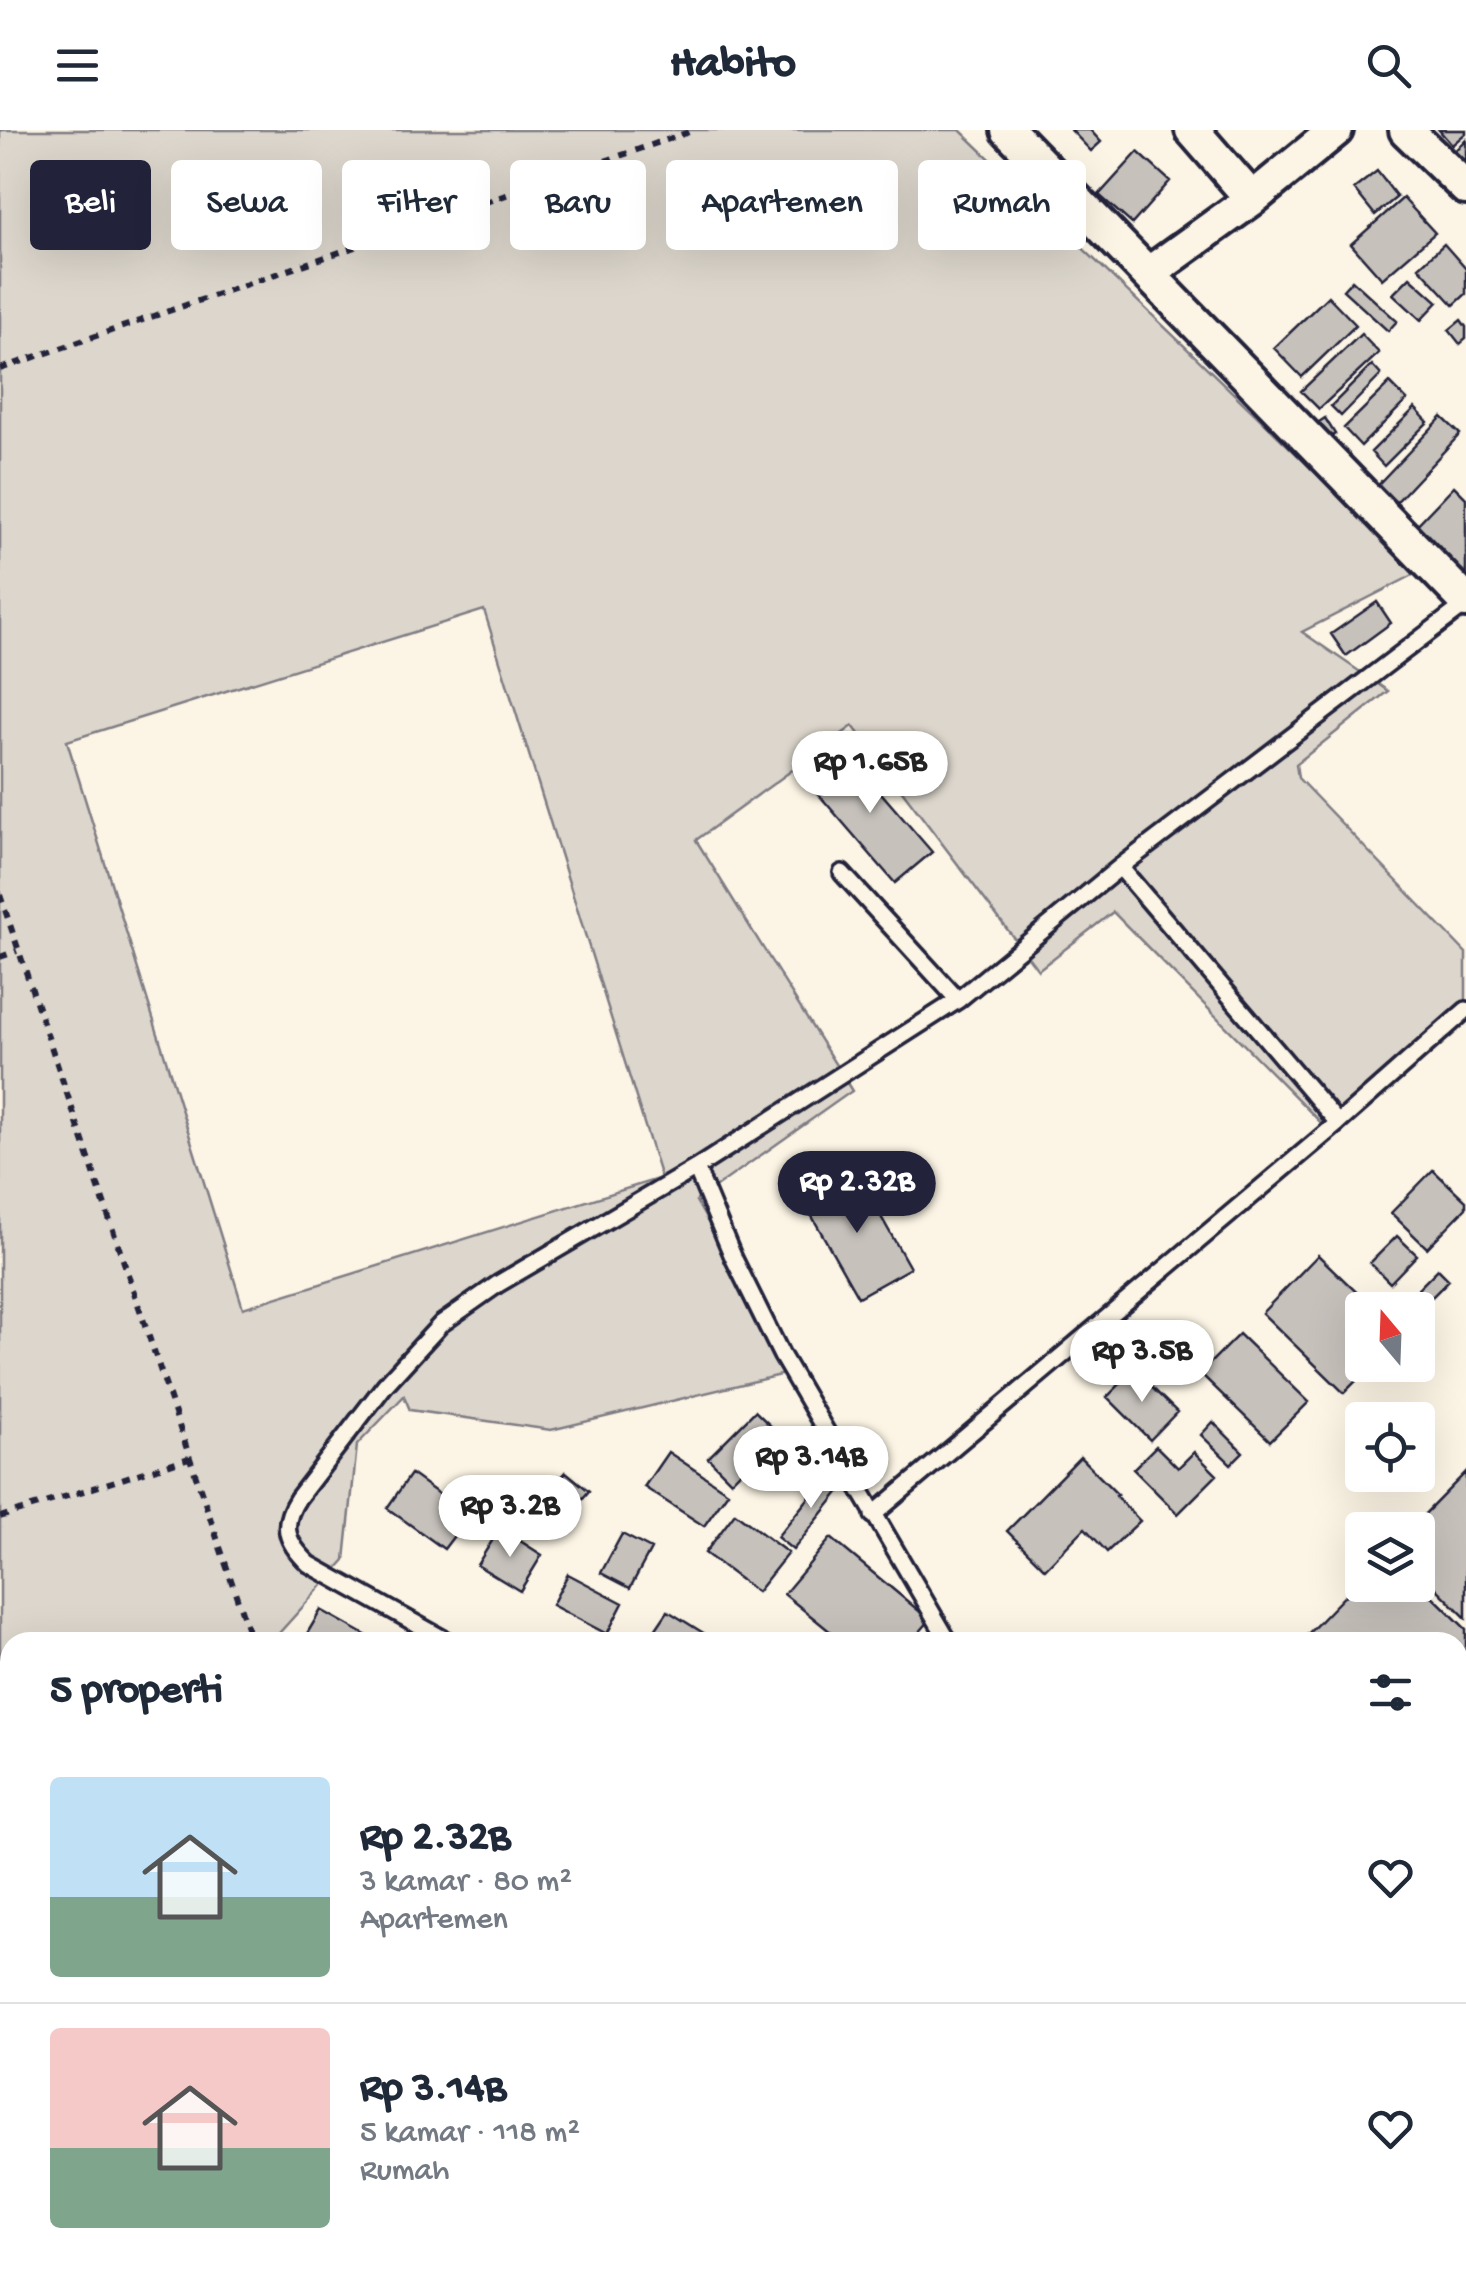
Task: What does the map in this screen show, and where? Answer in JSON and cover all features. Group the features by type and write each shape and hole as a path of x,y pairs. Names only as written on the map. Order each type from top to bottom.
{"street":[{"path":"1008,130 1466,603"},
{"path":"1192,130 1252,200"},
{"path":"1148,274 1252,200 1336,130"},
{"path":"1406,130 1466,188"}],"lane":[{"path":"431,1632 310,1564 295,1550 287,1515 385,1384 441,1324 498,1284 696,1168 958,1000 1120,868 1466,603"},
{"path":"1120,868 1338,1124"},
{"path":"842,872 958,1000"},
{"path":"874,1515 1338,1124 1466,1010"},
{"path":"696,1168 734,1259 782,1356 943,1632"}],"path":[{"path":"0,369 694,130"},
{"path":"0,895 249,1632"},
{"path":"0,957 18,951"},
{"path":"0,1517 190,1458"}],"shaded area":[{"path":"0,130 960,130 991,160 918,160 918,250 1085,250 1419,572 1302,632 1388,691 1296,764 1298,778 1466,953 1466,1020 1334,1136 1113,912 1038,970 853,726 696,840 852,1091 696,1201 793,1372 551,1430 410,1410 404,1396 357,1445 345,1560 280,1632 0,1632","holes":["484,610 661,1178 243,1308 67,741"]}],"building":[{"path":"1071,130 1090,130 1101,142 1091,151"},
{"path":"1439,130 1466,130 1466,133 1452,145"},
{"path":"1466,139 1466,171 1450,156"},
{"path":"1138,152 1170,181 1132,224 1099,195"},
{"path":"1377,171 1397,197 1375,215 1354,189"},
{"path":"1403,198 1435,233 1382,279 1351,244"},
{"path":"1444,244 1466,269 1466,294 1454,305 1419,267"},
{"path":"1410,277 1438,302 1421,320 1393,294"},
{"path":"1352,280 1397,321 1388,331 1343,290"},
{"path":"1328,296 1356,325 1302,377 1274,348"},
{"path":"1461,320 1466,327 1466,339 1460,344 1449,330"},
{"path":"1361,334 1379,353 1319,409 1301,391"},
{"path":"1372,365 1381,375 1341,416 1331,406"},
{"path":"1390,383 1407,400 1361,446 1344,428"},
{"path":"1415,408 1428,422 1384,466 1371,452"},
{"path":"1442,417 1460,434 1387,512 1368,495"},
{"path":"1325,418 1335,434 1323,441 1313,426"},
{"path":"1454,486 1466,498 1464,577 1414,528"},
{"path":"1377,602 1391,623 1346,656 1331,634"},
{"path":"844,750 932,852 895,883 807,781"},
{"path":"1433,1170 1466,1201 1466,1208 1427,1248 1391,1213"},
{"path":"857,1174 910,1268 858,1297 805,1204"},
{"path":"1397,1236 1417,1255 1390,1283 1370,1263"},
{"path":"1318,1255 1356,1292 1345,1292 1345,1382 1355,1382 1344,1393 1262,1313"},
{"path":"1438,1269 1449,1280 1435,1294 1415,1292"},
{"path":"1239,1334 1309,1402 1270,1441 1200,1373"},
{"path":"1134,1370 1177,1412 1150,1440 1107,1397"},
{"path":"755,1411 778,1433 731,1481 708,1458"},
{"path":"1213,1422 1243,1452 1231,1464 1201,1435"},
{"path":"1156,1446 1178,1468 1194,1452 1217,1475 1178,1514 1133,1469"},
{"path":"668,1452 728,1492 704,1526 644,1487"},
{"path":"1080,1457 1140,1521 1107,1552 1085,1528 1045,1569 1007,1531"},
{"path":"566,1472 589,1491 554,1532 531,1513"},
{"path":"1466,1472 1466,1618 1435,1587 1435,1512 1427,1512"},
{"path":"829,1473 845,1485 793,1550 777,1537"},
{"path":"411,1474 469,1516 444,1549 387,1508"},
{"path":"735,1513 788,1553 757,1592 705,1553"},
{"path":"500,1528 542,1555 520,1591 477,1565"},
{"path":"622,1534 651,1549 630,1588 601,1573"},
{"path":"831,1538 930,1620 920,1632 831,1632 784,1594"},
{"path":"568,1574 623,1603 608,1632 552,1605"},
{"path":"1345,1596 1345,1602 1435,1602 1435,1599 1466,1632 1310,1632"},
{"path":"321,1610 360,1632 308,1632"},
{"path":"668,1611 702,1632 654,1632"}]}
